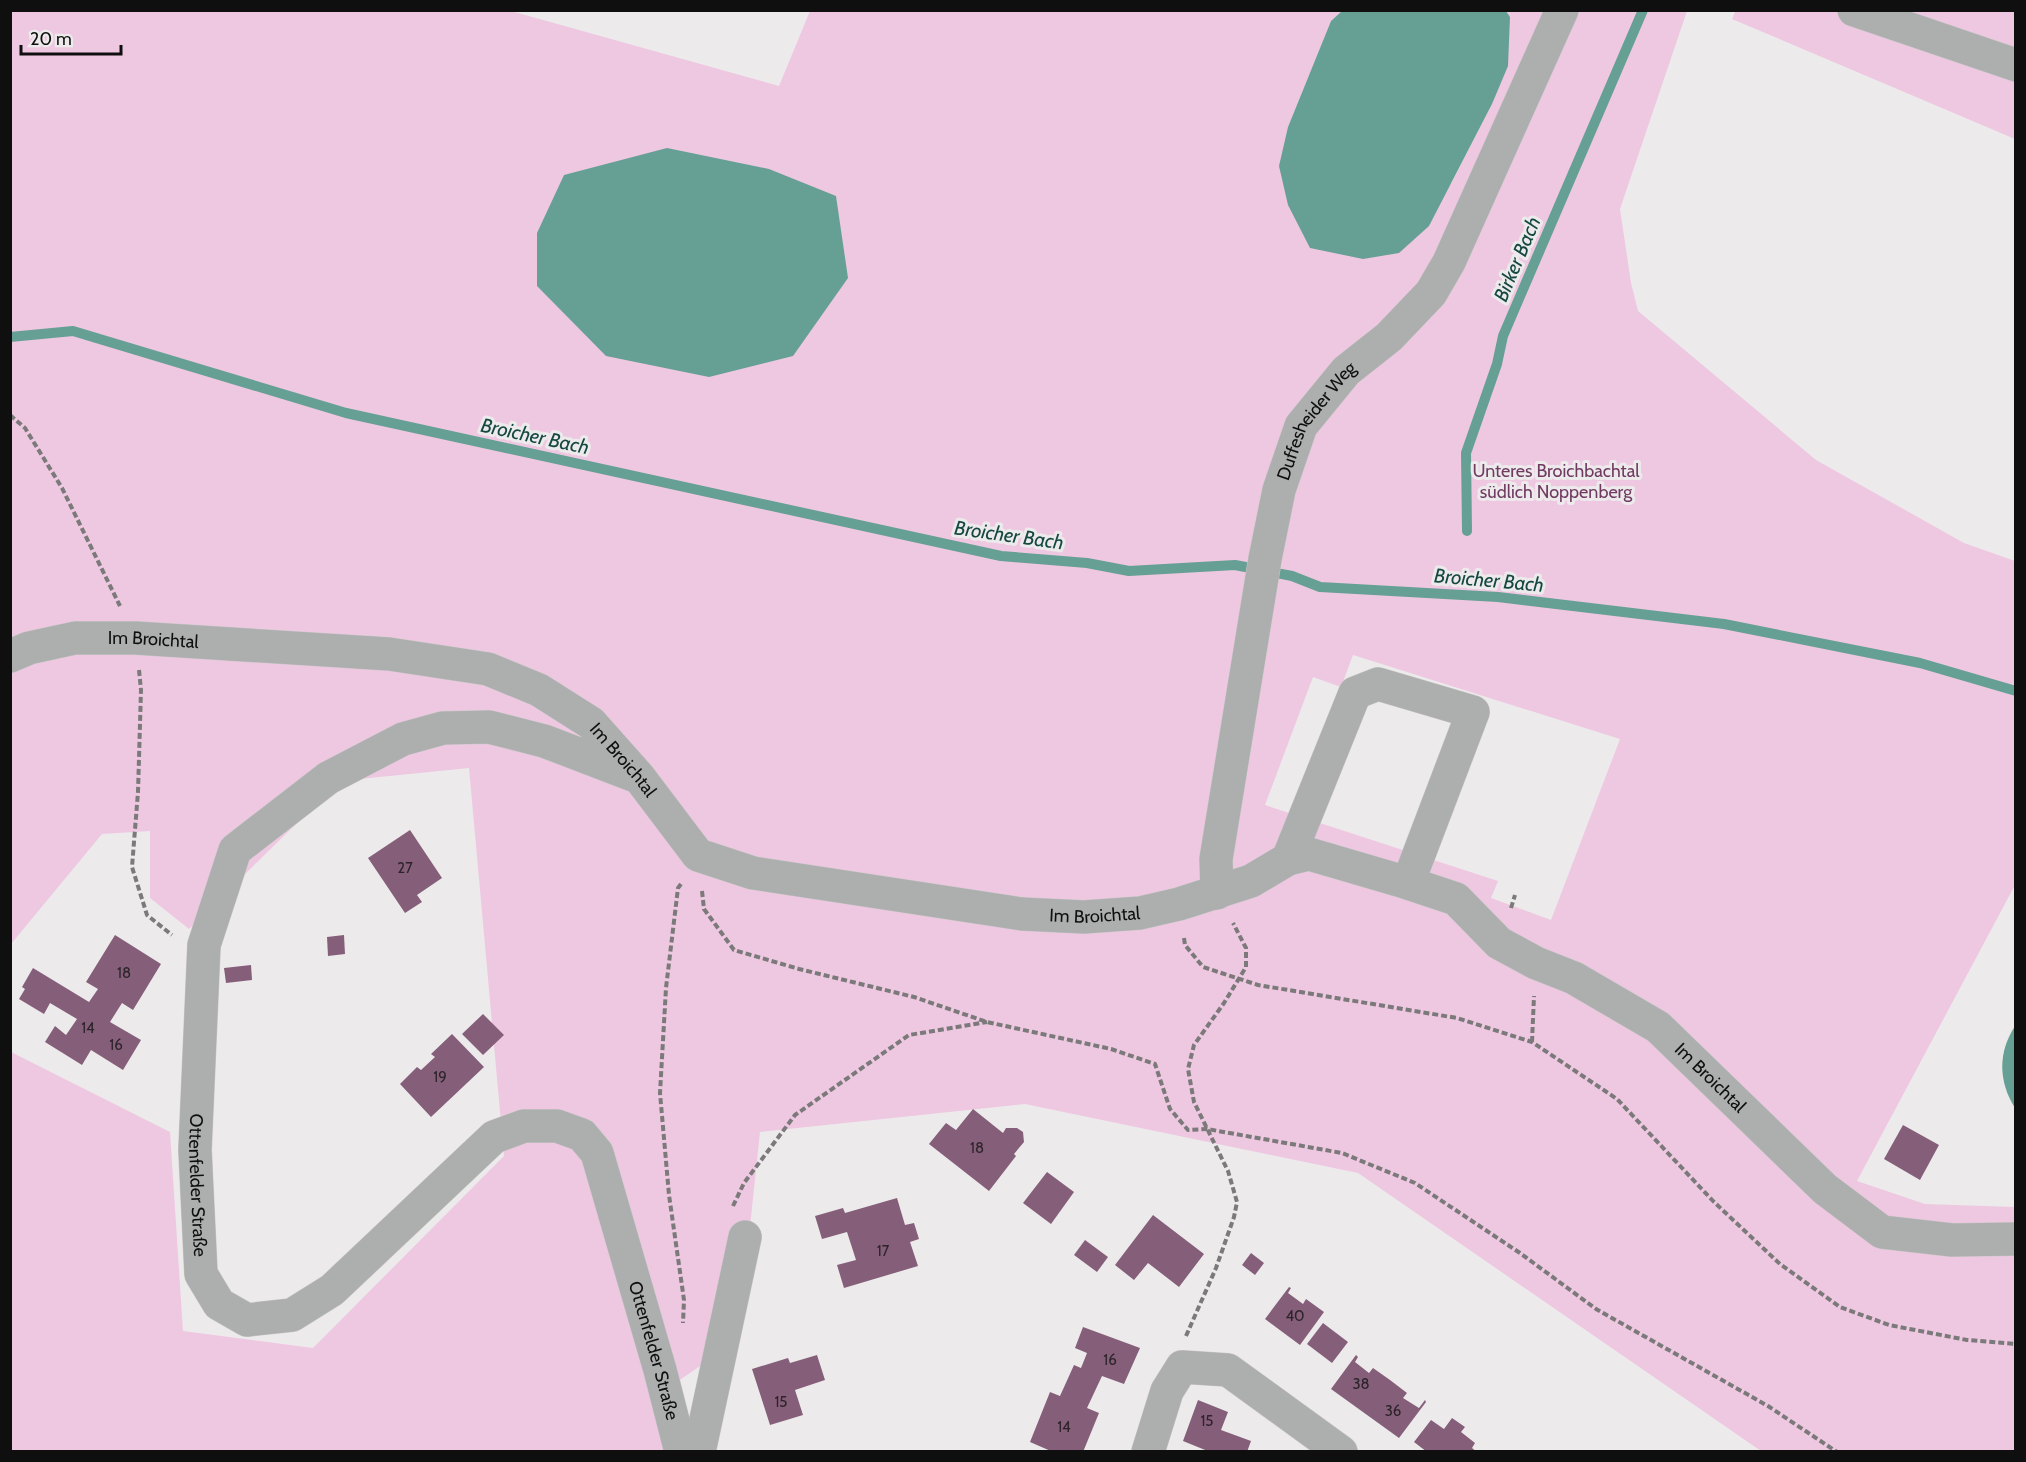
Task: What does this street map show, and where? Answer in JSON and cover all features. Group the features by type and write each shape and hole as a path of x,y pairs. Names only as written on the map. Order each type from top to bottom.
{"street":[{"name":"Duffesheider Weg","path":"1217,893 1216,859 1263,570 1279,490 1301,426 1346,371 1389,337 1431,292 1449,262 1562,10"},
{"path":"1854,10 2016,65"},
{"name":"Im Broichtal","path":"10,656 29,648 75,638 135,638 388,654 488,669 539,690 591,723 639,777 698,855 753,873 1022,914 1084,917 1140,913 1179,904 1251,881 1288,859 1309,854 1456,899 1499,943 1536,963 1574,978 1658,1027 1825,1189 1882,1232 1952,1240 2016,1239"},
{"path":"1288,859 1355,693 1378,684 1473,712 1408,883"},
{"name":"Ottenfelder Straße","path":"639,777 544,741 489,727 443,728 403,739 328,778 235,850 204,945 195,1150 201,1274 219,1304 247,1320 292,1316 332,1290 494,1137 524,1126 557,1126 582,1135 597,1153 660,1370 681,1452"},
{"path":"699,1452 746,1237"},
{"path":"1148,1452 1167,1391 1182,1367 1228,1370 1341,1452"}],"path":[{"path":"10,415 25,428 62,488 111,584 135,638 141,690 138,792 132,867 147,915 174,936 204,945"},
{"path":"698,855 704,909 734,950 799,969 914,997 987,1022 1111,1049 1155,1064 1170,1109 1188,1130 1206,1129 1342,1153 1415,1183 1520,1253 1596,1309 1768,1406 1837,1452"},
{"path":"660,1370 681,1343 684,1300 669,1196 660,1093 666,988 678,888 698,855"},
{"path":"1179,904 1185,945 1203,966 1258,985 1457,1018 1533,1042 1617,1099 1714,1202 1780,1264 1840,1307 1889,1325 1967,1340 2016,1344"},
{"path":"1182,1367 1182,1349 1188,1328 1216,1268 1237,1202 1228,1171 1194,1102 1188,1069 1194,1045 1240,979 1246,966 1246,948"},
{"path":"1533,1042 1534,986"},
{"path":"746,1237 730,1214 744,1183 795,1115 909,1035 987,1022"}],"green space":[{"path":"1736,10 2015,11 2015,139 1732,19"},
{"name":"Unteres Broichbachtal südlich Noppenberg","path":"11,11 511,11 779,86 810,11 1342,11 1331,21 1288,127 1451,184 1492,104 1510,17 1506,11 1687,11 1620,209 1631,283 1638,311 1816,460 1964,543 2015,561 2015,885 1857,1181 1925,1204 2015,1207 2015,1451 1761,1451 1358,1173 1025,1104 760,1132 738,1340 652,1399 665,1451 11,1451 11,1052 170,1132 183,1331 313,1348 504,1156 469,768 340,781 189,929 150,898 150,831 102,834 11,944","holes":["1353,655 1620,739 1551,920 1491,898 1498,881 1265,805 1313,677 1341,687"]}],"shaded area":[{"path":"1342,11 1506,11 1510,17 1508,66 1492,104 1429,226 1399,253 1363,259 1310,248 1288,205 1279,166 1288,127 1331,21"},
{"path":"667,148 769,169 836,196 848,278 793,356 709,377 606,356 537,286 537,233 564,175"},
{"path":"2015,1026 2015,1108 2005,1087 2002,1067 2005,1046"}],"building":[{"path":"410,830 442,878 417,895 422,902 405,913 368,858"},
{"path":"115,935 161,964 133,1010 122,1003 110,1022 141,1040 123,1070 91,1050 82,1065 45,1042 55,1026 66,1035 77,1019 50,1003 44,1014 19,999 25,989 22,987 33,968 89,1002 98,989 86,982"},
{"path":"344,935 345,954 328,956 327,937"},
{"path":"251,965 252,980 226,983 224,968"},
{"path":"483,1014 504,1035 483,1055 462,1034"},
{"path":"452,1034 484,1067 431,1117 400,1084 417,1067 421,1070 435,1057 431,1054"},
{"path":"973,1109 1003,1133 1006,1128 1017,1128 1023,1132 1024,1142 1014,1154 1016,1156 989,1191 929,1144 946,1123 956,1130"},
{"path":"1903,1125 1939,1145 1920,1180 1884,1159"},
{"path":"1047,1172 1074,1192 1051,1224 1023,1203"},
{"path":"897,1198 905,1225 914,1223 919,1239 910,1242 918,1266 844,1288 837,1265 856,1260 847,1232 822,1239 815,1216 843,1208 845,1213"},
{"path":"1153,1215 1204,1254 1179,1287 1148,1263 1134,1280 1115,1265"},
{"path":"1085,1240 1108,1257 1097,1272 1074,1255"},
{"path":"1251,1253 1264,1263 1255,1275 1242,1265"},
{"path":"1289,1287 1291,1288 1288,1293 1303,1304 1306,1299 1324,1312 1300,1345 1265,1319"},
{"path":"1323,1323 1348,1342 1332,1363 1307,1344"},
{"path":"1083,1327 1140,1348 1124,1384 1102,1376 1087,1408 1099,1413 1083,1452 1053,1452 1030,1442 1050,1392 1060,1396 1074,1365 1081,1368 1087,1353 1075,1348"},
{"path":"817,1355 825,1380 795,1390 803,1415 770,1425 752,1369 788,1358 790,1363"},
{"path":"1356,1355 1358,1357 1355,1362 1369,1373 1373,1368 1407,1393 1403,1398 1419,1408 1425,1400 1426,1402 1399,1438 1331,1389"},
{"path":"1198,1400 1228,1412 1221,1430 1251,1441 1247,1452 1210,1452 1183,1441"},
{"path":"1452,1418 1465,1427 1461,1432 1475,1443 1472,1448 1477,1452 1427,1452 1414,1442 1431,1420 1444,1429"}],"waterway":[{"name":"Birker Bach","path":"1467,531 1466,453 1497,364 1503,336 1643,10"},
{"name":"Broicher Bach","path":"10,337 73,331 346,413 1001,556 1087,563 1129,571 1235,565 1292,576 1320,587 1498,597 1724,624 1920,663 2016,691"}]}
